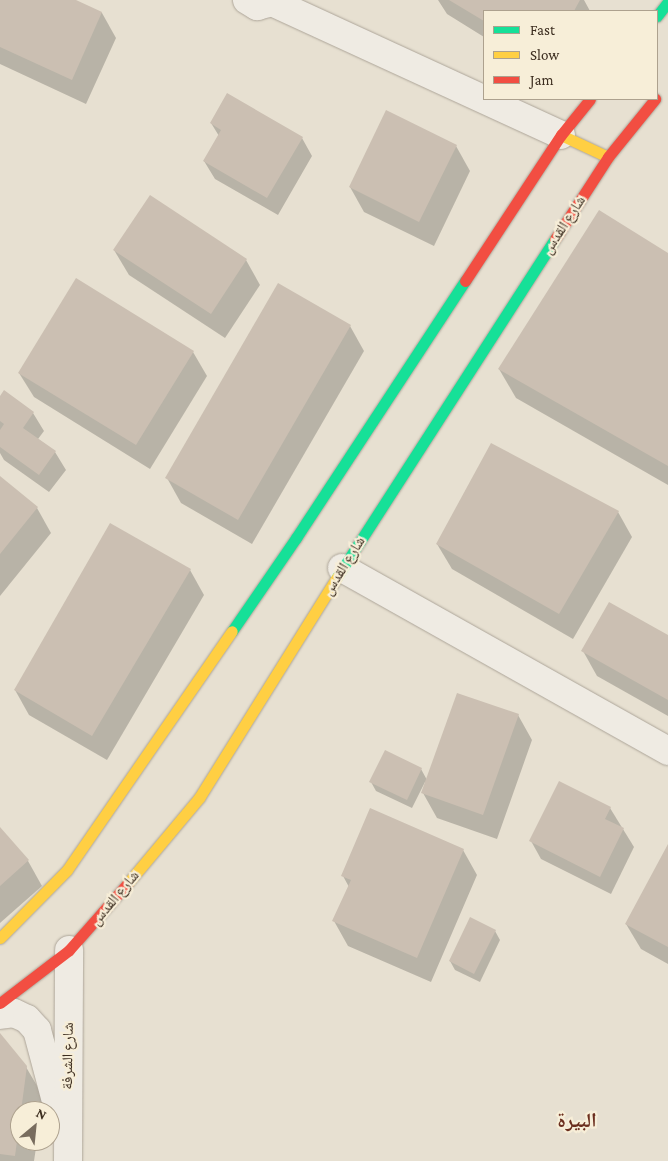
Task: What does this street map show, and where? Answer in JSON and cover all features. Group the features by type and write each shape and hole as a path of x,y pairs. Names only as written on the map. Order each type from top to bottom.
{"main road":[{"path":"658,15 668,2"},
{"path":"0,938 67,870 105,816 296,538 561,135 589,100"},
{"name":"شارع القدس","path":"0,1003 69,950 107,909 199,798 342,568 608,157 654,100"},
{"path":"561,135 608,157"}],"street":[{"path":"247,0 257,6 272,2 483,99"},
{"path":"485,100 561,135"},
{"path":"342,568 668,751"},
{"name":"شارع الشرفة","path":"67,1151 69,950"},
{"path":"0,1015 14,1013 27,1019 37,1030 67,1151"}],"building":[{"path":"0,0 76,0 102,12 72,80 0,47"},
{"path":"449,0 580,0 575,10 483,10 483,20"},
{"path":"227,93 303,137 267,198 203,161 221,130 210,123"},
{"path":"386,110 457,145 419,222 349,187"},
{"path":"150,195 247,259 211,314 113,250"},
{"path":"599,210 668,253 668,466 498,369"},
{"path":"76,278 194,351 136,445 18,373"},
{"path":"278,283 351,325 238,520 165,478"},
{"path":"4,390 34,412 23,428 56,451 39,475 0,447 0,430 4,424 0,421 0,396"},
{"path":"491,443 619,511 559,614 436,544"},
{"path":"0,476 38,507 0,554"},
{"path":"110,523 191,569 92,736 14,690"},
{"path":"609,602 668,635 668,700 581,651"},
{"path":"457,693 519,714 483,815 421,793"},
{"path":"385,750 422,768 407,800 369,782"},
{"path":"559,781 611,807 605,819 624,828 600,877 529,841"},
{"path":"370,808 464,849 417,958 332,921 351,880 341,876"},
{"path":"0,827 29,860 0,886"},
{"path":"668,844 668,947 625,924"},
{"path":"470,917 496,930 474,974 449,961"},
{"path":"0,1033 27,1066 22,1101 10,1101 10,1151 16,1151 15,1156 0,1154"}],"traffic: fast":[{"path":"658,15 668,2"},
{"path":"337,577 555,239"},
{"path":"232,631 296,538 465,281"}],"traffic: slow":[{"path":"561,135 608,157"},
{"path":"127,884 199,798 337,577"},
{"path":"0,938 67,870 232,631"}],"traffic: jam":[{"path":"465,281 561,135 589,100"},
{"path":"555,239 608,157 654,100"},
{"path":"0,1003 69,950 127,884"}],"district":[{"name":"البيرة","path":"577,1120"}]}
